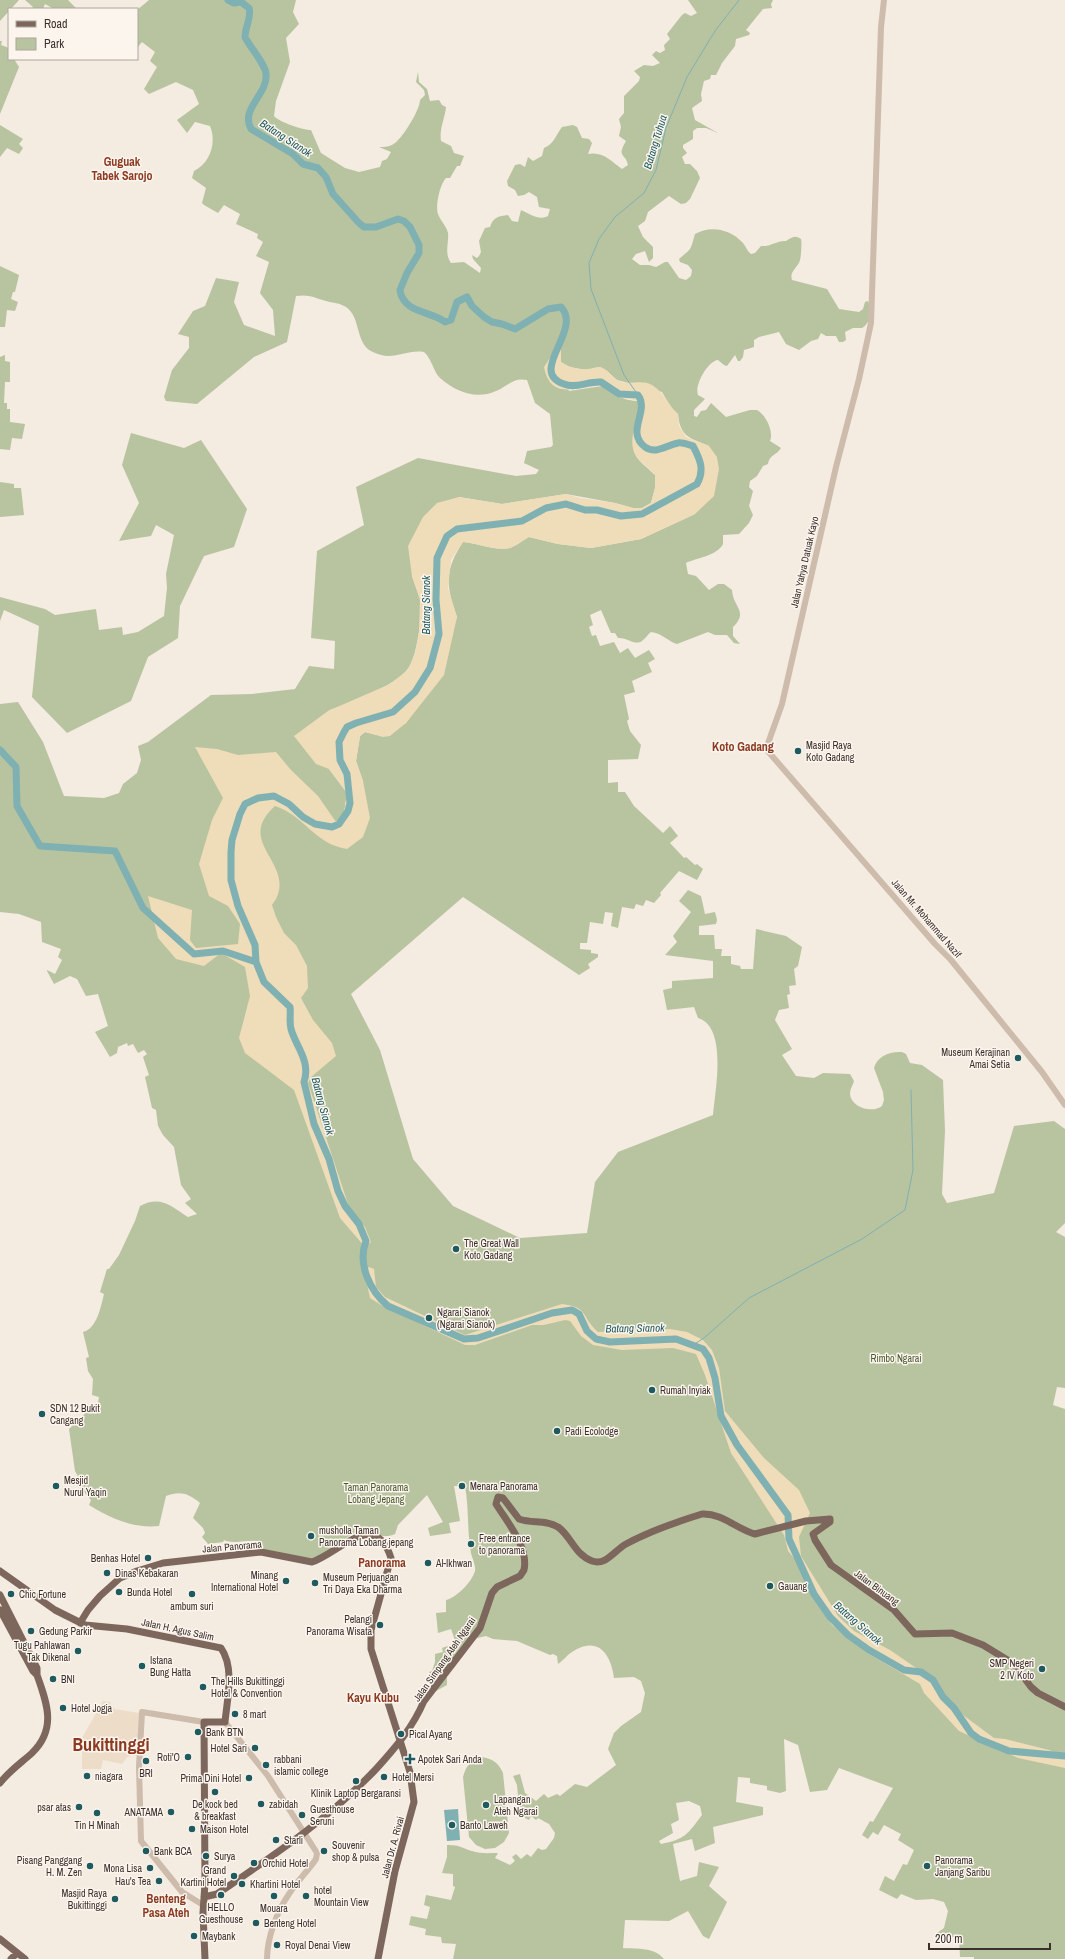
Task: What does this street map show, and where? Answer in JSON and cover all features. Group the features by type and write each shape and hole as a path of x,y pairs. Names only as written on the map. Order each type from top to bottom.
{"main road":[{"name":"Jalan Simpang Ateh Ngarai","path":"400,1741 418,1715 424,1701 480,1628 492,1593 497,1587 520,1576 524,1570 524,1555 496,1504 498,1497 503,1498 520,1519 544,1521 558,1528 578,1552 586,1558 596,1562 606,1560 624,1545 648,1534 702,1514 719,1516 755,1534 772,1530"},
{"name":"Jalan Binuang","path":"772,1530 803,1522 831,1519 830,1522 814,1535 831,1565 894,1610 915,1634 952,1633 983,1645 1014,1664 1031,1687 1038,1693 1065,1707"},
{"name":"Jalan Panorama","path":"80,1623 87,1611 107,1589 120,1578 137,1571 163,1564 261,1552 307,1563 312,1562 358,1536 364,1534 373,1536 384,1545 391,1558 371,1630 371,1649 400,1741"},
{"name":"Jalan H. Agus Salim","path":"0,1571 45,1603 80,1623 93,1626 127,1629 221,1648 225,1654 229,1674 225,1722"},
{"path":"0,1595 37,1668 37,1675 45,1703 48,1721 45,1735 36,1749 15,1766 0,1783"},
{"path":"0,1610 33,1671 37,1675"},
{"path":"71,1618 87,1611 93,1626"},
{"path":"206,1959 203,1904 204,1722 225,1722"},
{"path":"204,1897 217,1894 306,1833 352,1794 400,1741"},
{"name":"Jalan Dr. A. Rivai","path":"378,1959 395,1871 414,1802 410,1772 400,1741"},
{"path":"0,1939 24,1959"},
{"path":"11,1959 17,1953"}],"street":[{"name":"Jalan Yahya Datuak Kayo","path":"766,749 782,704 836,467 859,379 871,323 881,27 884,0"},
{"name":"Jalan Mr. Mohammad Nazif","path":"766,749 935,944 951,960 1042,1072 1065,1105"},
{"path":"203,1904 182,1892 141,1841 139,1767 142,1712 204,1722"},
{"path":"225,1722 268,1776 314,1847 316,1859 288,1894 270,1936 267,1959"}],"green space":[{"path":"0,0 19,0 12,8 8,8 8,12 0,21"},
{"path":"25,0 68,0 76,8 52,8 45,4 43,8 33,7"},
{"name":"Rimbo Ngarai","path":"149,0 296,0 293,12 299,24 286,38 290,62 276,101 274,116 291,125 311,130 321,153 345,168 359,172 380,167 382,161 387,159 391,152 379,147 389,146 395,143 410,123 417,110 420,100 425,95 424,90 416,82 418,72 419,82 427,89 430,101 439,100 442,105 446,107 441,132 441,141 451,146 454,153 464,156 460,166 457,166 450,178 446,178 444,181 440,190 438,201 438,214 448,233 448,256 451,263 464,262 480,273 481,268 473,259 472,255 477,258 479,256 481,252 479,241 485,228 490,227 495,219 508,215 512,221 518,222 521,210 541,218 548,216 550,209 539,207 537,197 529,192 518,196 515,190 508,186 507,181 515,165 520,164 525,167 528,157 533,161 542,156 544,148 553,142 562,127 573,125 577,127 582,138 589,139 592,143 588,154 593,153 602,155 622,169 628,165 627,161 622,155 623,146 626,141 619,136 621,127 619,119 624,113 624,96 639,81 640,77 634,71 644,65 653,66 660,63 652,55 656,51 660,53 665,50 664,45 670,39 667,34 682,15 685,13 691,16 697,13 688,0 773,0 771,4 772,8 763,9 746,30 750,33 749,35 736,39 735,46 722,63 716,75 711,75 710,79 704,81 701,94 702,101 692,108 695,120 718,133 706,128 697,128 693,131 693,139 683,145 683,148 687,153 682,157 685,164 690,164 697,171 700,178 690,199 686,203 681,204 669,196 648,212 645,221 638,226 643,237 653,247 653,258 649,262 645,251 636,254 632,259 640,265 656,267 668,262 679,278 686,280 691,276 692,270 688,265 680,262 679,259 690,248 695,234 701,231 713,229 726,231 742,242 751,254 755,253 761,246 768,246 796,237 801,239 801,256 799,263 792,274 792,280 827,289 839,309 859,312 863,309 865,302 868,301 870,308 869,320 862,328 853,328 845,332 846,340 843,342 839,342 836,336 826,336 821,333 818,339 811,341 799,350 786,344 779,332 759,337 754,340 754,347 744,350 743,357 740,361 738,361 735,355 727,366 718,360 710,364 698,385 698,395 705,399 694,410 694,416 697,417 701,411 706,410 711,403 726,417 750,410 757,410 768,424 771,433 770,441 781,448 771,457 768,464 763,466 757,476 750,481 749,487 753,491 749,506 753,515 749,523 739,534 723,535 723,544 716,551 686,563 688,574 696,576 709,590 718,584 724,584 732,590 740,613 738,622 733,627 733,636 740,644 734,643 727,635 715,635 708,632 677,644 659,634 651,632 642,641 634,642 618,638 615,633 611,633 601,610 590,615 593,625 589,627 592,636 596,635 600,646 614,642 620,653 628,648 635,658 649,650 655,659 648,663 652,672 632,681 635,692 624,695 629,719 627,721 630,731 641,745 638,759 608,760 608,783 618,782 618,792 625,792 634,806 663,833 670,826 678,836 670,843 684,858 686,857 695,865 697,864 703,869 697,880 679,871 660,893 661,895 654,903 646,900 643,906 636,904 634,909 622,907 618,928 611,926 613,913 605,912 603,924 590,922 587,943 580,943 580,949 591,950 591,953 598,954 598,957 588,964 590,968 579,975 463,897 351,994 380,1050 413,1159 453,1206 520,1238 587,1233 595,1182 618,1152 713,1115 718,1061 713,1034 707,1024 698,1018 694,1007 667,1010 663,990 672,988 672,981 713,978 713,961 665,955 677,942 673,936 691,912 679,901 688,890 701,896 705,914 715,912 717,920 716,924 699,926 699,935 714,935 715,949 722,949 721,956 731,956 731,964 740,966 741,969 753,969 756,929 786,936 802,947 798,966 794,969 796,985 789,986 790,994 787,995 789,1008 779,1010 775,1020 792,1049 782,1055 796,1076 814,1078 823,1073 850,1074 854,1081 850,1090 851,1098 857,1105 867,1109 882,1106 884,1100 883,1092 874,1068 881,1057 889,1053 902,1052 906,1054 910,1063 922,1065 943,1080 945,1131 942,1194 947,1203 994,1193 1014,1126 1054,1121 1065,1129 1065,1223 1056,1232 1065,1237 1065,1388 1057,1387 1053,1405 1065,1409 1065,1959 974,1959 974,1957 960,1957 959,1937 937,1938 937,1933 944,1928 948,1911 944,1902 933,1899 916,1900 901,1894 897,1899 879,1890 885,1876 894,1881 903,1864 907,1865 914,1850 898,1840 901,1834 884,1825 878,1835 873,1832 868,1839 862,1835 870,1821 873,1822 893,1788 839,1768 827,1790 810,1792 798,1745 784,1739 786,1791 780,1793 767,1790 767,1786 750,1783 750,1778 738,1777 736,1802 763,1807 763,1815 713,1827 715,1843 695,1851 692,1839 673,1844 680,1881 697,1876 699,1862 719,1867 709,1886 727,1902 709,1939 703,1936 688,1911 669,1921 625,1920 623,1948 655,1952 664,1959 453,1959 456,1944 442,1943 441,1937 425,1935 426,1929 409,1925 411,1916 427,1919 430,1907 424,1905 426,1895 451,1900 455,1887 453,1886 453,1874 442,1873 447,1857 447,1845 458,1846 478,1853 498,1853 495,1858 510,1865 515,1861 512,1857 516,1854 521,1859 527,1854 531,1857 538,1848 542,1850 546,1849 554,1838 555,1833 549,1824 538,1818 536,1820 531,1816 529,1820 525,1818 521,1807 519,1807 517,1785 513,1776 520,1774 525,1793 536,1801 544,1794 548,1798 557,1794 560,1796 575,1784 587,1787 616,1765 608,1749 614,1733 621,1726 641,1712 645,1693 641,1681 634,1677 614,1678 610,1661 602,1650 596,1646 581,1647 570,1653 558,1664 557,1656 553,1654 550,1655 517,1641 493,1639 486,1636 473,1639 458,1658 454,1668 450,1666 447,1671 447,1685 436,1691 433,1688 432,1683 434,1681 429,1672 432,1671 435,1662 435,1654 443,1652 442,1648 456,1643 451,1629 438,1633 436,1613 446,1612 446,1600 450,1599 463,1589 471,1580 475,1571 470,1545 465,1486 454,1486 460,1521 449,1523 451,1533 430,1536 428,1528 443,1522 427,1495 398,1525 395,1534 384,1536 367,1531 357,1532 349,1536 327,1556 318,1561 299,1559 260,1551 262,1542 257,1541 233,1542 224,1540 223,1542 208,1544 202,1537 205,1533 203,1528 193,1518 200,1503 188,1495 180,1493 166,1496 159,1526 140,1526 122,1522 89,1505 91,1500 80,1488 83,1485 75,1471 69,1429 91,1408 97,1409 99,1397 92,1395 93,1379 88,1371 86,1358 89,1357 83,1332 92,1326 98,1316 104,1294 100,1292 107,1269 109,1269 119,1255 135,1221 140,1206 147,1203 159,1202 171,1206 188,1217 197,1214 185,1203 191,1199 181,1185 174,1147 163,1135 158,1126 156,1110 152,1108 145,1077 149,1075 143,1057 147,1054 144,1050 138,1053 133,1044 128,1046 127,1043 118,1047 117,1053 110,1057 95,1032 108,1026 98,994 86,996 77,979 70,976 54,984 47,970 55,974 62,960 58,957 61,949 42,942 41,922 19,914 0,912 0,704 18,702 43,742 64,796 104,798 119,793 123,784 137,773 141,760 138,746 148,742 211,695 252,694 295,689 309,666 334,669 335,641 311,638 317,551 364,525 356,487 418,458 516,476 536,474 539,470 524,463 527,451 551,447 553,445 550,414 535,403 527,380 522,379 511,382 489,394 474,395 459,391 440,378 424,352 410,352 385,356 371,351 362,342 351,311 339,304 308,296 296,296 287,342 254,357 197,404 166,401 164,397 172,370 189,348 189,337 178,334 193,311 205,306 216,278 239,282 234,302 244,325 275,336 273,310 260,293 269,262 256,256 263,242 257,238 258,234 236,224 240,214 224,205 218,213 202,203 206,188 192,178 194,171 204,163 211,152 213,139 210,126 195,122 187,133 177,120 199,104 193,90 176,82 149,94 144,89 157,67 150,61 155,52 142,42 138,47 138,9","holes":["561,341 561,362 569,367 587,370 600,367 617,380 662,392 672,409 678,414 681,428 687,436 709,446 695,514 641,539 591,548 558,544 529,537 510,548 504,549 463,542 452,561 449,578 449,587 457,617 423,699 406,723 377,735 365,732 360,736 356,761 363,781 355,843 344,814 347,793 329,769 328,711 381,689 400,677 411,664 416,647 421,615 420,599 412,576 459,497 502,504 566,494 615,503 633,508 642,508 651,503 655,488 655,475 635,454 633,447 640,401 628,400 602,386 569,391 553,351","689,1801 700,1806 702,1815 689,1832 681,1838 661,1844 659,1841 673,1833 671,1824 679,1820 676,1803"]},
{"path":"0,41 2,41 1,45 8,48 8,60 15,60 19,67 0,114"},
{"path":"0,125 23,139 19,144 23,148 19,154 7,148 0,157"},
{"path":"0,266 19,275 15,292 13,292 11,299 18,302 15,311 7,310 5,327 0,327"},
{"path":"5,355 5,361 10,362 10,382 5,382 4,403 7,403 7,409 10,409 10,422 25,424 22,439 12,438 10,450 0,449 0,357"},
{"path":"131,433 184,448 201,440 247,509 234,547 204,556 180,606 178,638 148,657 131,701 67,733 32,697 39,626 4,610 0,621 0,597 45,609 55,615 96,609 99,630 122,627 123,635 138,632 164,616 167,588 166,574 174,535 156,525 151,536 119,541 139,503 122,465"},
{"path":"0,482 14,484 14,488 21,488 24,515 0,517"},
{"name":"Lapangan Ateh Ngarai","path":"481,1757 495,1762 503,1773 509,1833 504,1842 495,1848 485,1849 476,1845 469,1837 463,1777 469,1764"}],"sand":[{"path":"561,341 561,362 564,364 580,369 599,367 607,370 621,382 648,383 660,391 678,414 679,426 686,437 709,446 717,457 719,469 714,496 695,514 641,539 591,548 558,544 529,537 510,548 504,549 463,542 451,560 448,588 457,617 444,675 406,723 390,736 383,737 365,732 360,736 356,761 363,781 370,818 363,837 347,849 336,846 317,836 285,810 275,806 264,818 261,830 262,840 277,871 279,882 278,895 272,905 276,917 284,933 296,945 307,966 308,988 301,998 313,1020 332,1043 336,1056 311,1077 308,1083 349,1207 365,1227 371,1242 365,1247 340,1218 294,1090 245,1053 239,1038 250,996 245,967 221,953 204,966 176,959 158,938 148,896 192,910 190,940 196,948 238,944 240,924 228,906 209,896 199,864 212,820 223,798 195,747 217,749 238,755 276,752 291,770 318,796 336,822 344,813 347,793 329,769 316,764 294,736 328,711 390,684 408,670 415,653 419,632 420,600 412,576 408,546 423,517 437,503 459,497 502,504 566,494 580,498 615,503 633,508 642,508 651,503 655,488 655,475 635,454 632,440 639,414 640,401 617,397 602,386 566,390 552,385 547,378 544,367"},
{"path":"369,1267 374,1269 376,1287 385,1297 465,1335 562,1304 571,1305 581,1310 598,1332 670,1329 687,1332 703,1340 712,1350 719,1368 725,1411 764,1458 799,1490 810,1513 799,1537 801,1556 838,1616 854,1631 890,1650 935,1681 943,1693 963,1715 994,1738 1005,1739 1049,1750 1065,1758 1065,1768 1018,1758 959,1731 924,1693 920,1684 869,1654 832,1625 808,1589 800,1565 788,1551 784,1535 731,1453 705,1375 696,1354 673,1348 622,1350 593,1345 581,1336 570,1321 565,1320 544,1325 532,1325 475,1345 465,1345 381,1305 370,1298 364,1271"}],"shaded area":[{"path":"103,1701 110,1702 114,1709 139,1713 138,1755 127,1757 122,1764 103,1760 101,1769 82,1769 82,1738"}],"water":[{"name":"Banto Laweh","path":"458,1809 460,1840 447,1841 444,1810"}],"waterway":[{"name":"Batang Sianok","path":"228,0 234,3 241,2 249,8 250,15 245,37 263,66 266,74 263,88 249,114 251,129 293,154 303,164 318,168 326,177 333,194 364,227 376,227 398,219 404,221 410,227 419,245 419,253 407,273 400,290 402,298 406,303 445,322 451,320 457,302 467,297 472,306 484,317 492,322 515,329 548,309 561,307 566,316 566,327 553,360 551,370 554,378 564,384 573,386 601,382 619,394 638,395 641,401 637,428 639,441 645,447 653,450 662,449 680,443 693,446 701,465 701,474 697,484 642,514 621,516 597,510 585,510 566,504 546,508 522,521 457,529 447,536 437,558 436,600 439,634 430,668 415,692 393,712 356,723 347,727 344,732 339,742 340,760 347,774 350,803 348,811 339,824 332,827 315,824 303,817 289,804 274,796 258,798 245,804 240,814 232,840 231,852 231,880 238,906 255,945 256,962 264,982 290,1007 291,1029 306,1067 304,1082 314,1124 329,1159 338,1191 345,1206 359,1224 366,1241 363,1259 364,1268 371,1285 388,1306 464,1339 478,1338 552,1313 572,1310 579,1314 587,1331 596,1339 610,1342 676,1339 703,1349 709,1358 715,1378 721,1416 737,1445 788,1515 789,1539 814,1594 830,1617 848,1635 869,1650 904,1670 921,1672 933,1680 943,1697 954,1708 971,1733 979,1739 1009,1751 1065,1756"},
{"name":"Batang Tuhua","path":"638,395 624,375 591,289 589,263 599,239 615,217 644,193 656,170 666,128 687,77 715,31 739,0"},
{"path":"0,750 16,767 17,806 40,846 115,851 143,908 194,954 223,951 256,962"},
{"path":"693,1345 704,1338 749,1298 862,1239 905,1210 913,1170 911,1090"}],"place":[{"name":"Masjid Raya Koto Gadang","path":"798,751"},
{"name":"Museum Kerajinan Amai Setia","path":"1018,1058"},
{"name":"The Great Wall Koto Gadang","path":"456,1249"},
{"name":"Ngarai Sianok (Ngarai Sianok)","path":"429,1318"},
{"name":"Rumah Inyiak","path":"652,1390"},
{"name":"SDN 12 Bukit Cangang","path":"42,1414"},
{"name":"Padi Ecolodge","path":"557,1431"},
{"name":"Mesjid Nurul Yaqin","path":"56,1486"},
{"name":"Menara Panorama","path":"462,1486"},
{"name":"musholla Taman Panorama Lobang jepang","path":"311,1536"},
{"name":"Free entrance to panorama","path":"471,1544"},
{"name":"Benhas Hotel","path":"148,1558"},
{"name":"Al-Ikhwan","path":"428,1563"},
{"name":"Dinas Kebakaran","path":"107,1573"},
{"name":"Minang International Hotel","path":"286,1581"},
{"name":"Museum Perjuangan Tri Daya Eka Dharma","path":"315,1583"},
{"name":"Gauang","path":"770,1586"},
{"name":"Bunda Hotel","path":"119,1592"},
{"name":"Chic Fortune","path":"11,1594"},
{"name":"ambum suri","path":"192,1594"},
{"name":"Pelangi Panorama Wisata","path":"380,1625"},
{"name":"Gedung Parkir","path":"31,1631"},
{"name":"Tugu Pahlawan Tak Dikenal","path":"78,1651"},
{"name":"Istana Bung Hatta","path":"142,1666"},
{"name":"SMP Negeri 2 IV Koto","path":"1042,1669"},
{"name":"BNI","path":"53,1679"},
{"name":"The Hills Bukittinggi Hotel & Convention","path":"203,1687"},
{"name":"Hotel Jogja","path":"63,1708"},
{"name":"8 mart","path":"235,1714"},
{"name":"Bank BTN","path":"198,1732"},
{"name":"Pical Ayang","path":"401,1734"},
{"name":"Hotel Sari","path":"255,1748"},
{"name":"Roti'O","path":"188,1757"},
{"name":"Apotek Sari Anda","path":"410,1759"},
{"name":"BRI","path":"146,1761"},
{"name":"rabbani islamic college","path":"266,1765"},
{"name":"niagara","path":"87,1776"},
{"name":"Hotel Mersi","path":"384,1777"},
{"name":"Prima Dini Hotel","path":"249,1778"},
{"name":"Klinik Laptop Bergaransi","path":"356,1781"},
{"name":"De kock bed & breakfast","path":"215,1792"},
{"name":"zabidah","path":"261,1804"},
{"name":"Lapangan Ateh Ngarai","path":"486,1805"},
{"name":"psar atas","path":"79,1807"},
{"name":"ANATAMA","path":"171,1812"},
{"name":"Tin H Minah","path":"97,1813"},
{"name":"Guesthouse Seruni","path":"302,1815"},
{"name":"Banto Laweh","path":"452,1825"},
{"name":"Maison Hotel","path":"192,1829"},
{"name":"Starli","path":"276,1840"},
{"name":"Bank BCA","path":"146,1851"},
{"name":"Souvenir shop & pulsa","path":"324,1851"},
{"name":"Surya","path":"206,1856"},
{"name":"Orchid Hotel","path":"254,1863"},
{"name":"Pisang Panggang H. M. Zen","path":"90,1866"},
{"name":"Panorama Janjang Saribu","path":"927,1866"},
{"name":"Mona Lisa","path":"150,1868"},
{"name":"Grand Kartini Hotel","path":"234,1876"},
{"name":"Hau's Tea","path":"159,1881"},
{"name":"Khartini Hotel","path":"242,1884"},
{"name":"HELLO Guesthouse","path":"221,1895"},
{"name":"Mouara","path":"274,1896"},
{"name":"hotel Mountain View","path":"306,1896"},
{"name":"Masjid Raya Bukittinggi","path":"115,1899"},
{"name":"Benteng Hotel","path":"256,1923"},
{"name":"Maybank","path":"194,1936"},
{"name":"Royal Denai View","path":"277,1945"}],"district":[{"name":"Guguak Tabek Sarojo","path":"122,169"},
{"name":"Koto Gadang","path":"743,747"},
{"name":"Panorama","path":"382,1563"},
{"name":"Kayu Kubu","path":"373,1698"},
{"name":"Bukittinggi","path":"111,1745"},
{"name":"Benteng Pasa Ateh","path":"166,1906"}],"park label":[{"name":"Taman Panorama Lobang Jepang","path":"376,1492"}]}
